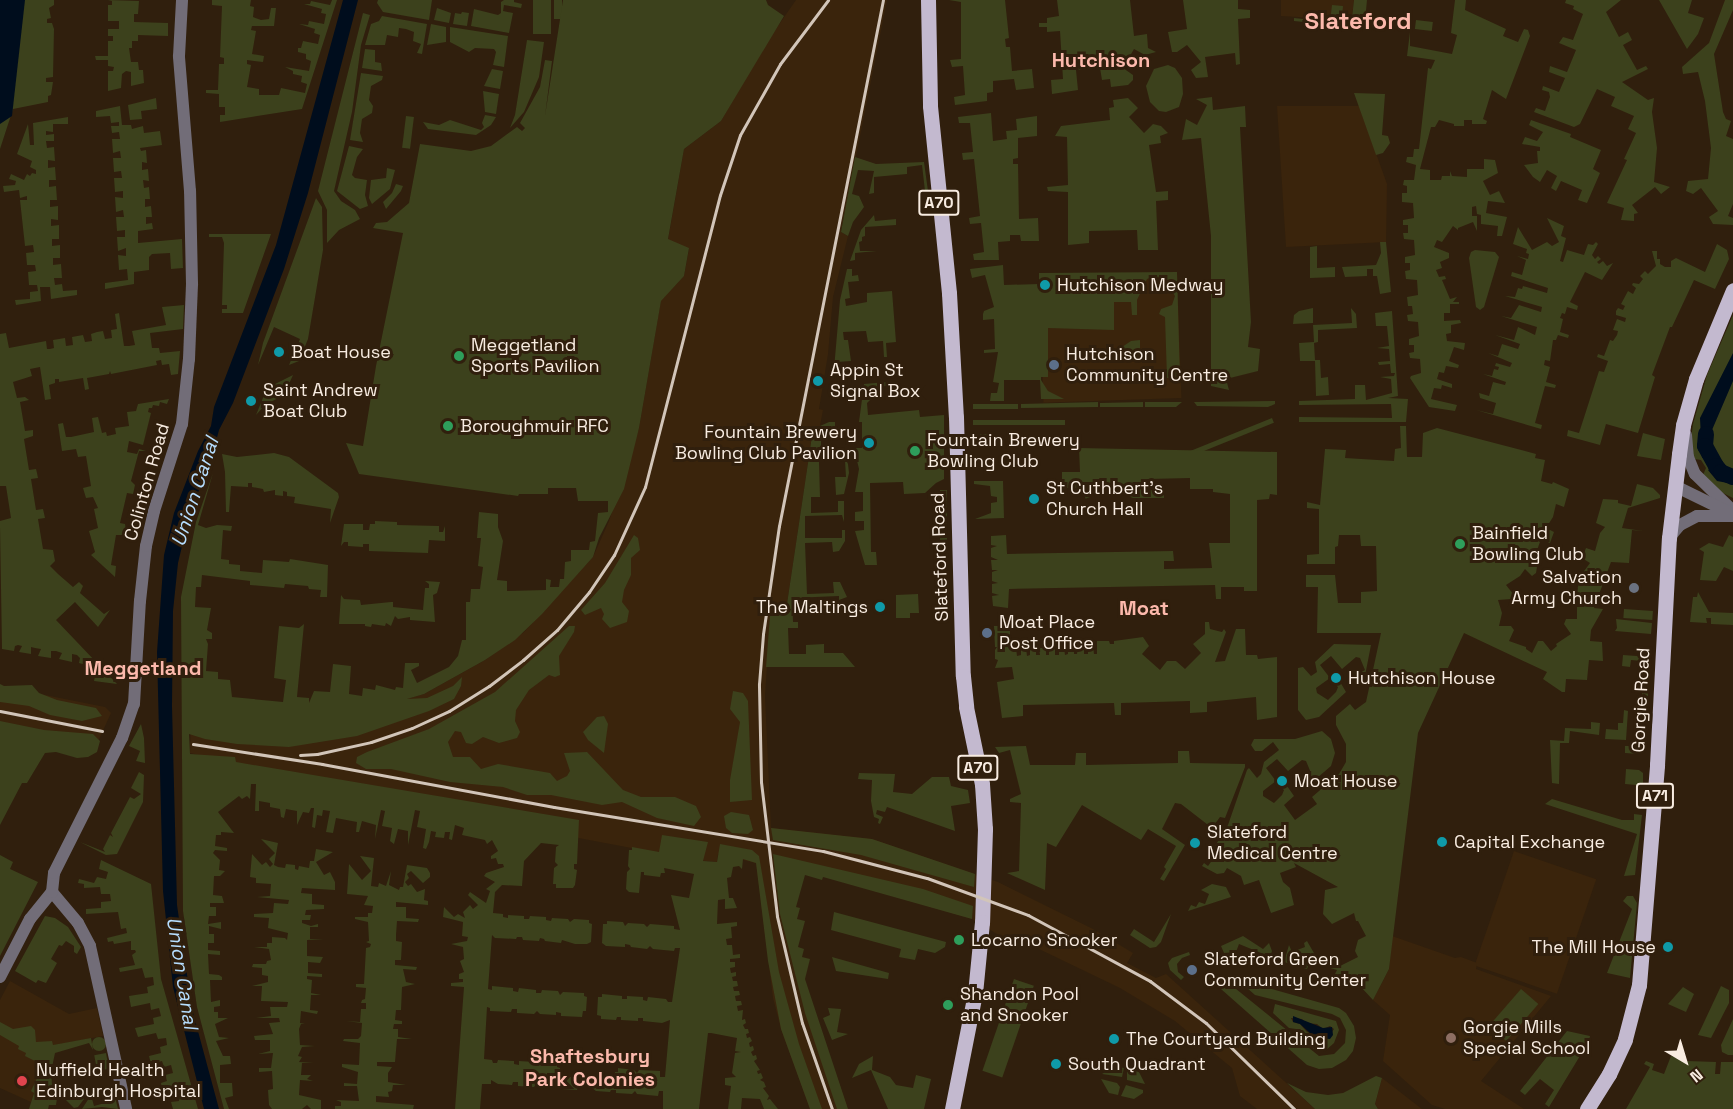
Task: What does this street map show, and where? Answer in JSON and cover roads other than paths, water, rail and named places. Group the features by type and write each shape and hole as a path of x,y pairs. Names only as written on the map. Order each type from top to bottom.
{"main road":[{"name":"Slateford Road","path":"928,0 930,106 949,293 956,417 963,676 966,707 984,801 984,882 974,1001 952,1109"},
{"name":"Gorgie Road","path":"1587,1109 1609,1074 1625,1039 1641,970 1657,765 1669,538 1683,426 1696,379 1733,291"}],"street":[{"name":"Colinton Road","path":"0,977 30,919 52,892 54,873 122,738 134,704 140,601 146,546 184,413 192,284 190,191 179,56 182,0"},
{"path":"1683,426 1688,457 1695,474 1733,514"},
{"path":"1675,486 1733,514"},
{"path":"1669,538 1680,525 1696,516 1733,514"},
{"path":"52,892 78,923 90,946 126,1109"}],"water":[{"path":"0,0 25,0 12,116 0,124"},
{"name":"Union Canal","path":"343,0 358,0 308,193 284,269 233,403 219,430 212,457 190,513 178,563 173,611 172,706 177,905 192,1009 219,1109 204,1109 173,987 163,891 157,652 164,555 174,513 198,451 211,426 214,407 276,245"},
{"path":"1733,353 1733,381 1709,437 1715,450 1702,458 1700,418"},
{"path":"1720,462 1733,471 1733,484 1717,481 1708,470"},
{"path":"1293,1016 1323,1028 1332,1027 1333,1035 1330,1039 1319,1038 1318,1035 1310,1033 1300,1024 1293,1022"}],"waterway":[{"path":"1706,434 1705,446 1716,466 1721,472 1733,477"}],"railway":[{"path":"300,755 317,754 371,742 412,728 449,711 489,686 523,660 557,630 589,592 614,555 645,487 720,195 740,135 780,64 828,0"},
{"path":"832,1109 802,1023 777,916 761,782 759,684 763,634 779,526 883,0"},
{"path":"0,711 102,731"},
{"path":"193,744 322,764 554,807 823,851 927,878 1028,915 1150,981 1206,1023 1294,1109"}],"place":[{"name":"Hutchison Medway","path":"1045,285"},
{"name":"Boat House","path":"279,352"},
{"name":"Meggetland Sports Pavilion","path":"459,356"},
{"name":"Hutchison Community Centre","path":"1054,365"},
{"name":"Appin St Signal Box","path":"818,381"},
{"name":"Saint Andrew Boat Club","path":"251,401"},
{"name":"Boroughmuir RFC","path":"448,426"},
{"name":"Fountain Brewery Bowling Club Pavilion","path":"869,443"},
{"name":"Fountain Brewery Bowling Club","path":"915,451"},
{"name":"St Cuthbert's Church Hall","path":"1034,499"},
{"name":"Bainfield Bowling Club","path":"1460,544"},
{"name":"Salvation Army Church","path":"1634,588"},
{"name":"The Maltings","path":"880,607"},
{"name":"Moat Place Post Office","path":"987,633"},
{"name":"Hutchison House","path":"1336,678"},
{"name":"Moat House","path":"1282,781"},
{"name":"Capital Exchange","path":"1442,842"},
{"name":"Slateford Medical Centre","path":"1195,843"},
{"name":"Locarno Snooker","path":"959,940"},
{"name":"The Mill House","path":"1668,947"},
{"name":"Slateford Green Community Center","path":"1192,970"},
{"name":"Shandon Pool and Snooker","path":"948,1005"},
{"name":"Gorgie Mills Special School","path":"1451,1038"},
{"name":"The Courtyard Building","path":"1114,1039"},
{"name":"South Quadrant","path":"1056,1064"},
{"name":"Nuffield Health Edinburgh Hospital","path":"22,1081"}],"district":[{"name":"Slateford","path":"1358,21"},
{"name":"Hutchison","path":"1101,60"},
{"name":"Moat","path":"1144,608"},
{"name":"Meggetland","path":"143,668"},
{"name":"Shaftesbury Park Colonies","path":"590,1068"}]}
